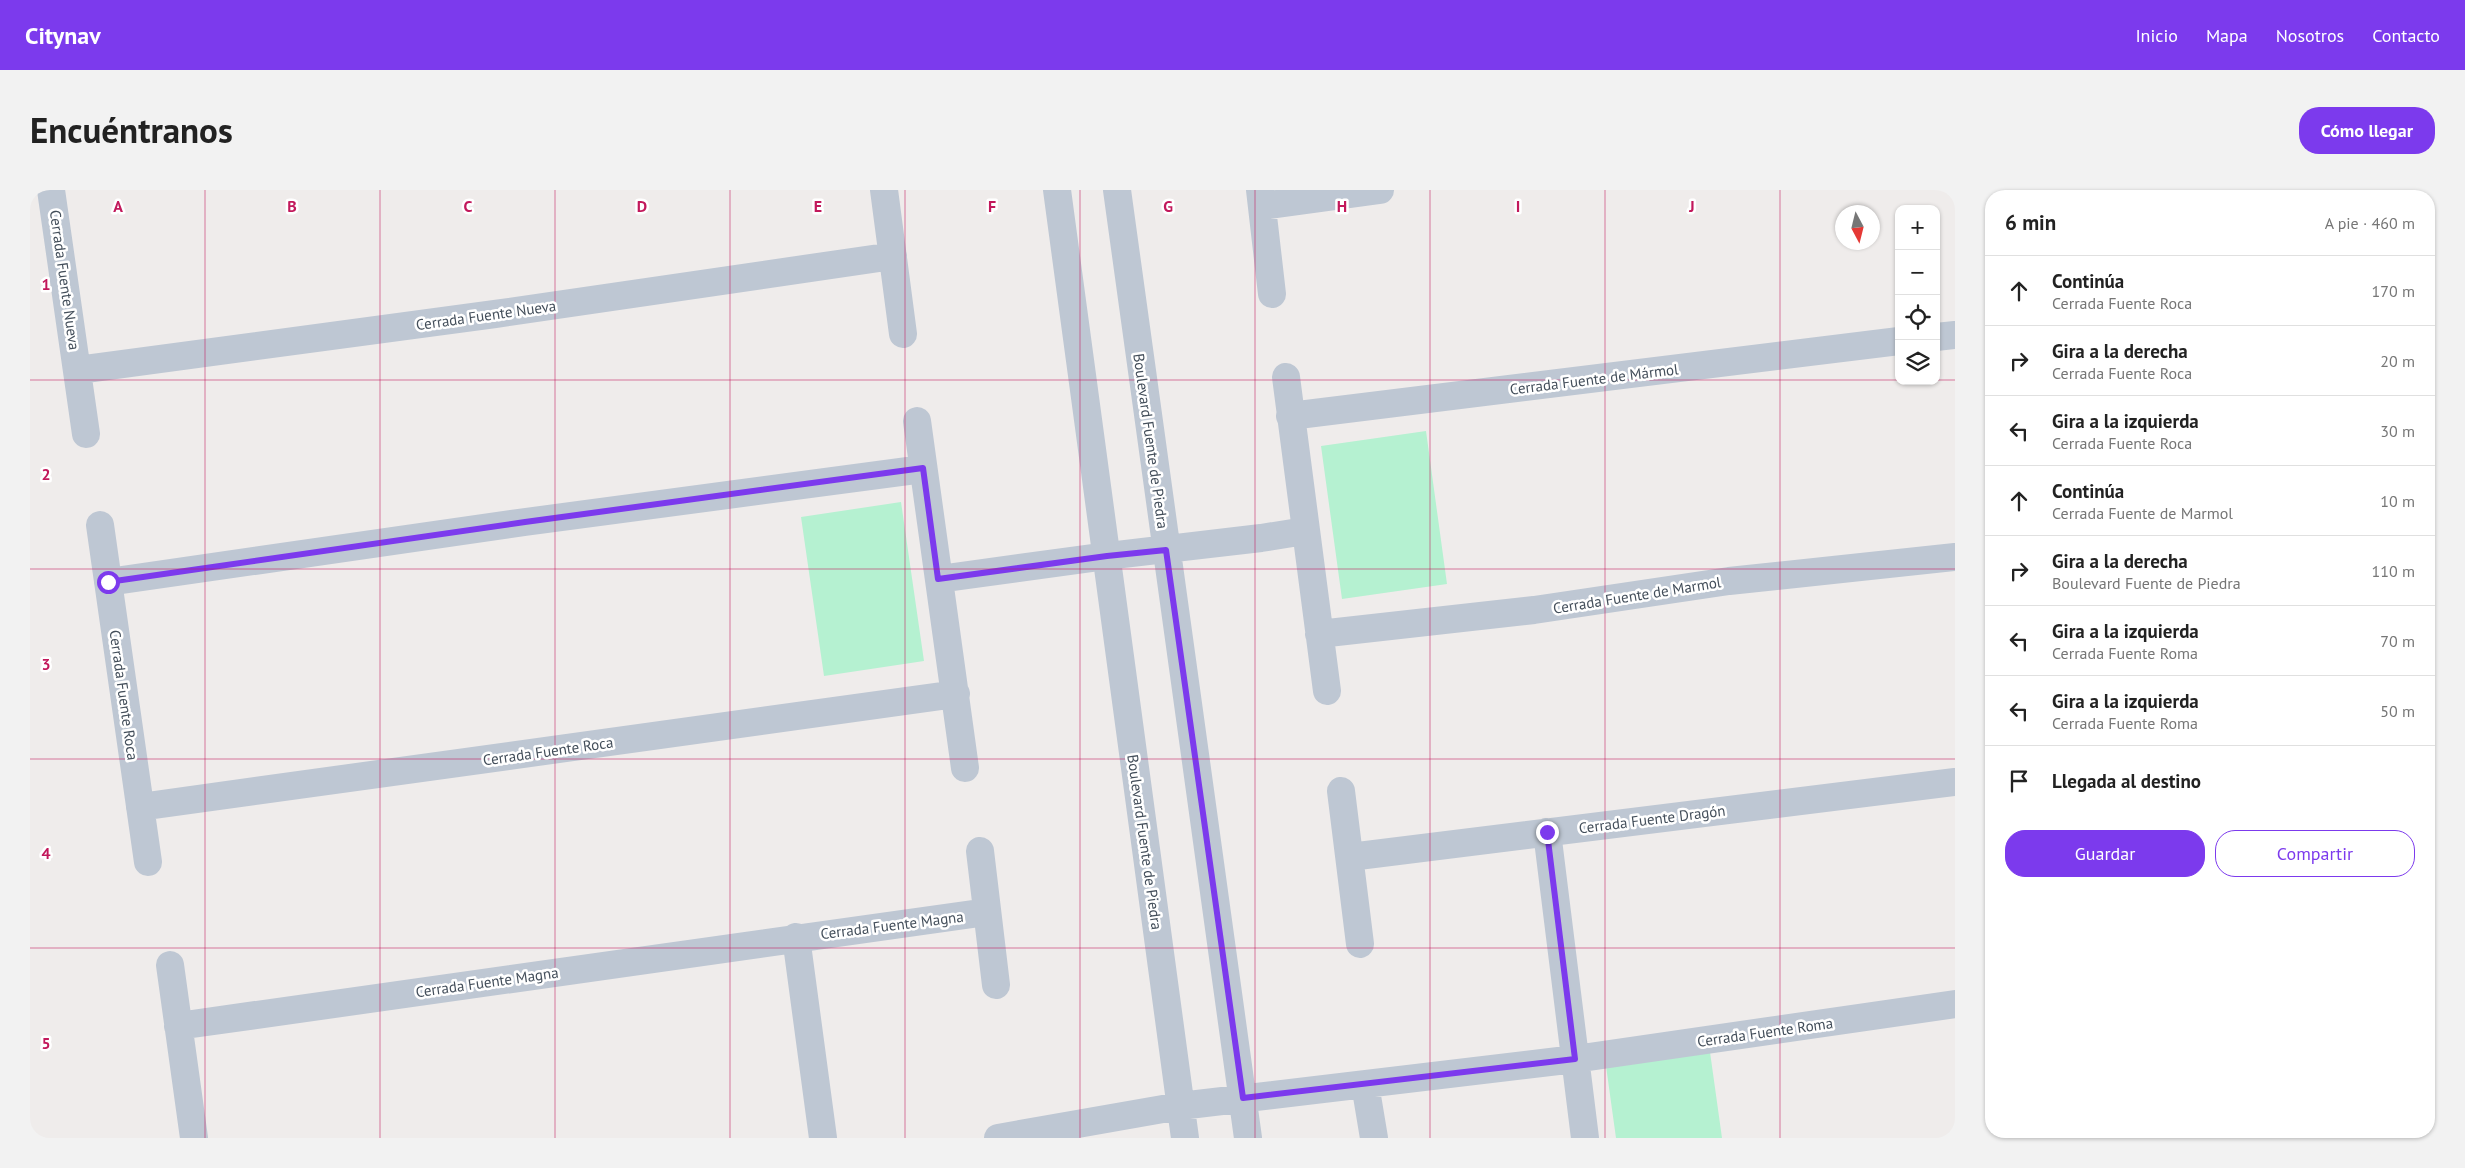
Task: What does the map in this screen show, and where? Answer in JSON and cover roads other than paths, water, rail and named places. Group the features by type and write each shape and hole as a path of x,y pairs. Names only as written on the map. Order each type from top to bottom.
{"street":[{"name":"Cerrada Fuente Nueva","path":"51,190 86,434"},
{"path":"884,190 903,334"},
{"name":"Boulevard Fuente de Piedra","path":"1057,190 1185,1138"},
{"name":"Boulevard Fuente de Piedra","path":"1117,190 1248,1138"},
{"path":"1272,294 1261,198 1380,190"},
{"name":"Cerrada Fuente Nueva","path":"78,370 486,315 892,256"},
{"path":"1940,337 1955,335"},
{"name":"Cerrada Fuente de Mármol","path":"1290,416 1895,342"},
{"path":"1286,377 1327,691"},
{"path":"917,421 965,768"},
{"path":"108,582 525,522 923,468"},
{"name":"Cerrada Fuente Roca","path":"100,525 148,862"},
{"path":"938,579 1305,531"},
{"name":"Cerrada Fuente de Marmol","path":"1319,634 1534,610 1729,581 1955,557"},
{"name":"Cerrada Fuente Roca","path":"140,808 956,694"},
{"name":"Cerrada Fuente Dragón","path":"1350,857 1955,782"},
{"path":"1341,791 1360,944"},
{"path":"1547,832 1585,1138"},
{"path":"980,851 996,984"},
{"name":"Cerrada Fuente Magna","path":"178,1026 796,937 987,912"},
{"path":"796,937 823,1138"},
{"path":"170,965 194,1138"},
{"name":"Cerrada Fuente Roma","path":"1180,1106 1575,1059 1955,1004"},
{"path":"1365,1084 1374,1138"},
{"path":"998,1138 1180,1106"}]}
